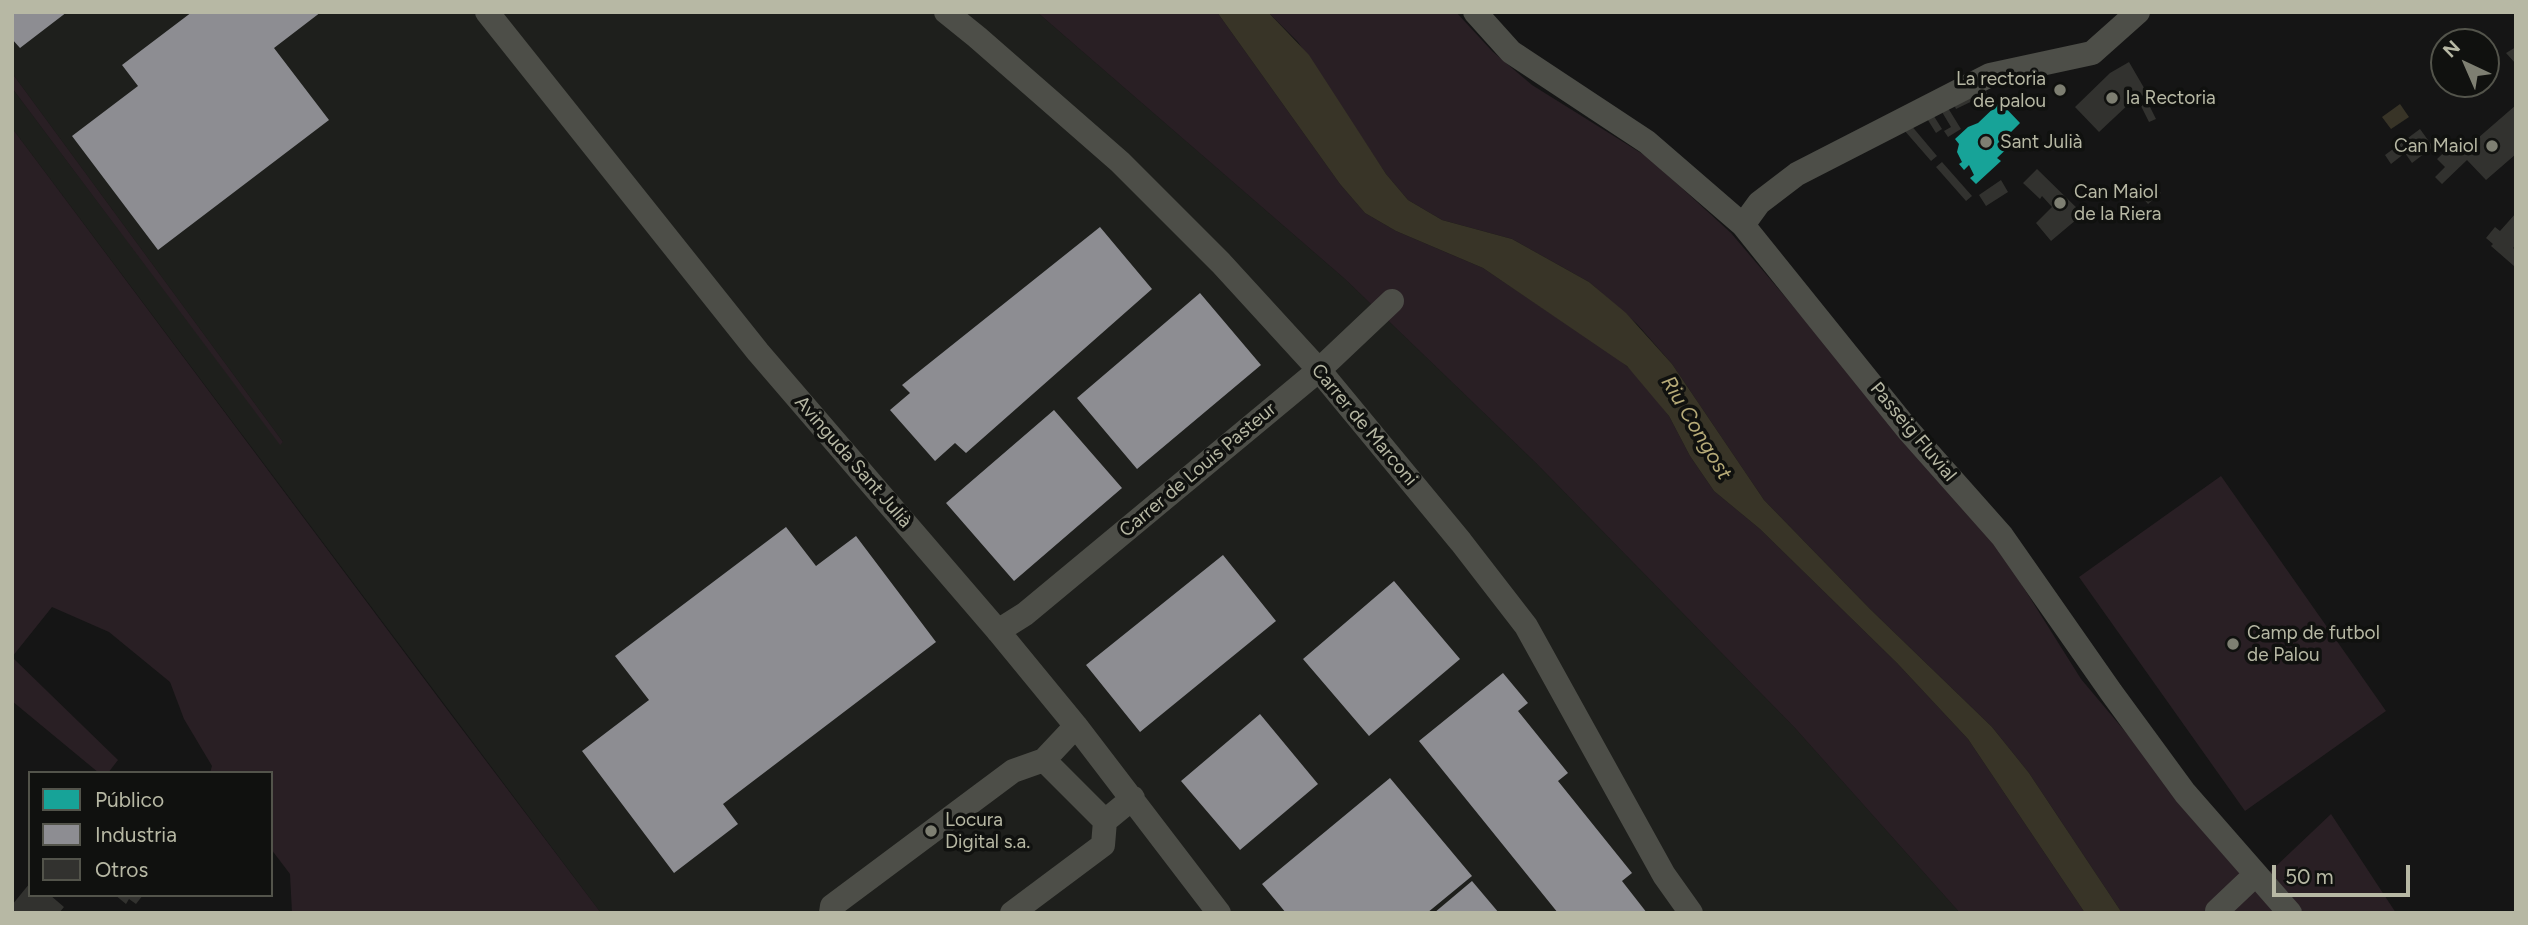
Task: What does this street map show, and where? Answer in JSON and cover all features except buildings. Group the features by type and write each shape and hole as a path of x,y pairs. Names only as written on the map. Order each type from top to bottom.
{"street":[{"name":"Avinguda Sant Julià","path":"487,12 758,352 998,631 1076,726 1219,913"},
{"name":"Carrer de Marconi","path":"946,12 1120,162 1221,263 1319,370 1461,542 1526,626 1664,875 1691,913"},
{"name":"Passeig Fluvial","path":"1475,12 1511,52 1647,142 1743,225 1908,430 2002,536 2185,793 2290,913"},
{"path":"1743,225 1759,203 1797,173 1990,75 2091,53 2138,12"},
{"name":"Carrer de Louis Pasteur","path":"998,631 1024,614 1319,370 1392,301"},
{"path":"831,913 832,906 1013,771 1044,760 1076,726"},
{"path":"1044,760 1105,821"},
{"path":"1012,913 1103,845 1105,821 1133,799"},
{"path":"2217,911 2256,874"}],"shaded area":[{"path":"12,12 1037,12 1345,279 1536,463 1795,728 1960,913 601,913 12,128 12,88 280,444 283,442 12,73"},
{"path":"1037,12 1217,12 1340,184 1365,213 1396,231 1483,268 1620,360 1640,378 1669,416 1690,456 1714,491 1760,529 1897,663 1968,739 2085,913 1960,913 1795,728 1536,463 1345,279"},
{"path":"1268,12 1456,12 1492,51 1532,85 1649,158 1731,233 2000,550 2081,679 2255,886 2331,814 2396,913 2122,913 2029,773 1992,727 1870,609 1764,500 1672,364 1637,324 1589,282 1512,239 1442,220 1408,200 1386,174 1298,42"},
{"path":"12,73 283,442 280,445 12,88"},
{"path":"12,128 601,913 292,913 290,874 273,852 273,771 211,771 212,766 184,719 170,682 109,632 52,607 12,657"},
{"name":"Camp de futbol de Palou","path":"2221,476 2386,711 2245,811 2079,577"},
{"path":"12,657 118,760 110,771 97,771 12,701"}],"water":[{"name":"Riu Congost","path":"1217,12 1268,12 1309,55 1386,174 1408,200 1442,220 1512,239 1589,282 1626,313 1672,364 1764,500 1870,609 1992,727 2029,773 2122,913 2085,913 1968,739 1897,663 1760,529 1714,491 1690,456 1669,416 1627,366 1483,268 1396,231 1365,213 1340,184"},
{"path":"2400,104 2409,117 2391,129 2382,117"}],"place":[{"name":"La rectoria de palou","path":"2060,90"},
{"name":"la Rectoria","path":"2112,98"},
{"name":"Sant Julià","path":"1986,142"},
{"name":"Can Maiol","path":"2492,146"},
{"name":"Can Maiol de la Riera","path":"2060,203"},
{"name":"Camp de futbol de Palou","path":"2233,644"},
{"name":"Locura Digital s.a.","path":"931,831"}]}
